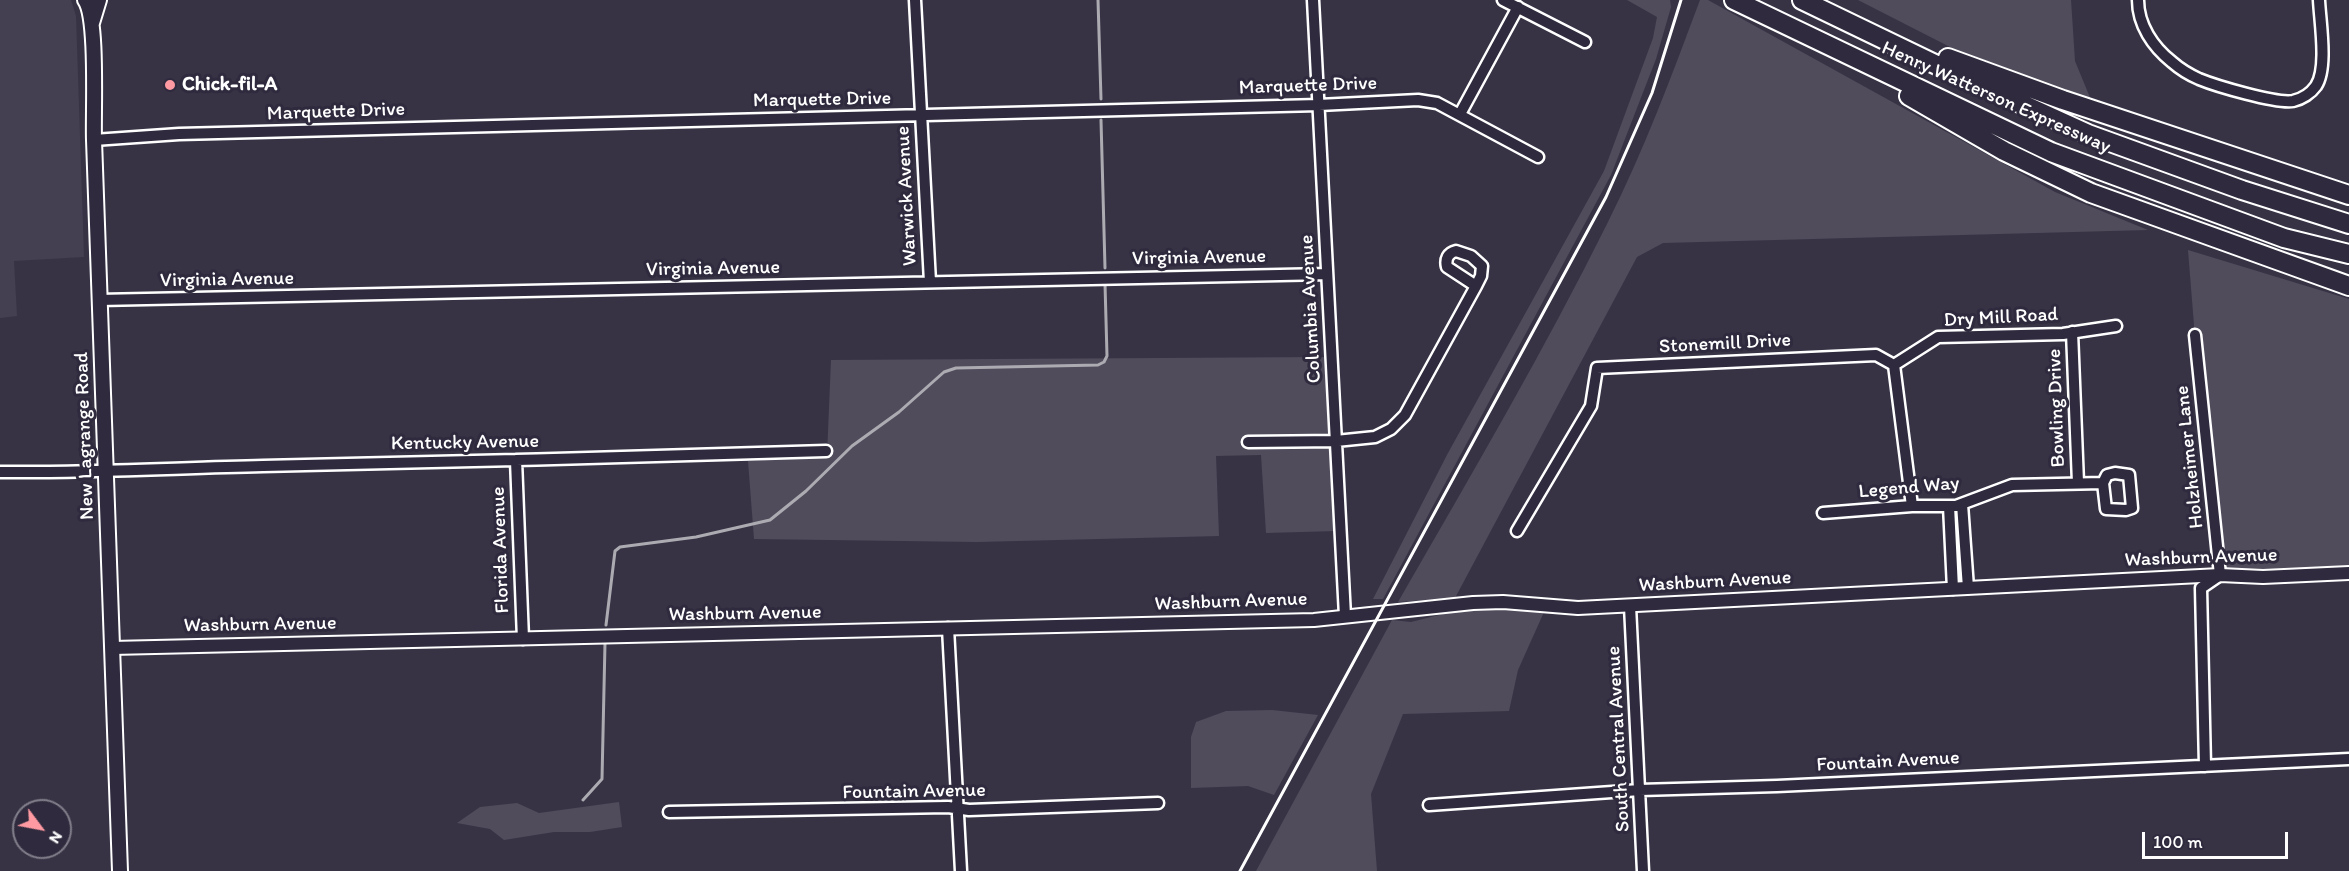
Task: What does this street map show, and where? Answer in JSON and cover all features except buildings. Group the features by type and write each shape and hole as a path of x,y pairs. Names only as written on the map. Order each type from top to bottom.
{"highway":[{"name":"Henry Watterson Expressway","path":"1734,0 2051,152 2284,238 2349,254"},
{"name":"Henry Watterson Expressway","path":"1804,1 2088,134 2242,190 2349,224"},
{"path":"1804,1 2053,96 2349,195"},
{"path":"1796,30 2004,151 2091,193 2349,286"}],"main road":[{"name":"New Lagrange Road","path":"85,0 92,25 99,300 120,871"},
{"path":"92,25 99,0"}],"street":[{"name":"Warwick Avenue","path":"915,0 930,282"},
{"name":"Columbia Avenue","path":"1312,0 1345,616"},
{"path":"1503,0 1585,42"},
{"path":"2138,0 2141,21 2147,34 2157,48 2183,70 2214,84 2284,101 2303,97 2311,92 2319,81 2322,68 2319,0"},
{"path":"1460,114 1518,7"},
{"name":"Marquette Drive","path":"94,140 179,134 922,116 1418,100 1437,103 1538,156"},
{"name":"Virginia Avenue","path":"99,300 1327,274"},
{"path":"1248,442 1336,441 1375,436 1396,425 1416,396 1476,286"},
{"name":"Dry Mill Road","path":"1894,365 1938,337 2072,332 2116,326"},
{"name":"Bowling Drive","path":"2072,332 2078,483"},
{"name":"Holzheimer Lane","path":"2195,335 2220,575"},
{"name":"Stonemill Drive","path":"1517,531 1591,406 1597,368 1876,356 1894,365"},
{"path":"1894,365 1912,506"},
{"name":"Kentucky Avenue","path":"0,472 826,451"},
{"name":"Florida Avenue","path":"516,460 523,639"},
{"name":"Legend Way","path":"1823,513 1912,506 1949,506 1962,504 2012,485 2103,483"},
{"path":"1962,504 1968,588"},
{"path":"1949,506 1953,589"},
{"name":"Washburn Avenue","path":"112,648 1303,621 1480,602 1578,608 2220,575 2263,577 2349,573"},
{"path":"2205,766 2201,588 2220,575"},
{"name":"South Central Avenue","path":"1630,606 1643,871"},
{"path":"948,628 962,871"},
{"name":"Fountain Avenue","path":"1430,805 1640,790 2349,759"},
{"name":"Fountain Avenue","path":"669,812 958,808 969,810 1158,803"}],"shaded area":[{"path":"0,0 71,0 76,16 84,257 14,261 17,316 0,318"},
{"path":"1627,0 1670,0 1671,7 1656,59 1611,175 1383,599 1373,599 1448,453 1604,171 1653,38 1657,17"},
{"path":"1700,0 1708,0 2055,192 2148,230 1663,243 1637,257 1455,598 1398,602 1584,270 1646,140"},
{"path":"1858,0 2071,0 2075,61 2091,100 1950,47"},
{"path":"2188,250 2349,299 2349,565 2214,575"},
{"path":"1325,357 1336,531 1266,533 1261,455 1216,456 1219,536 977,542 754,539 748,461 827,456 831,360"},
{"path":"1511,609 1544,612 1518,670 1509,711 1403,714 1371,794 1377,871 1256,871 1392,620 1411,622 1451,612"},
{"path":"1272,710 1318,715 1274,795 1248,786 1191,788 1191,737 1196,722 1226,711"},
{"path":"619,802 622,827 590,832 554,832 504,840 490,829 457,823 480,807 517,803 539,813"}],"waterway":[{"path":"1098,0 1101,99"},
{"path":"1101,120 1105,268"},
{"path":"606,625 615,551 620,547 696,537 770,520 806,491 852,446 899,412 944,372 956,368 1098,365 1104,362 1107,356 1105,284"},
{"path":"583,800 602,779 605,643"}],"railway":[{"path":"1240,871 1606,197 1652,93 1681,0"}],"place":[{"name":"Chick-fil-A","path":"170,85"}]}
